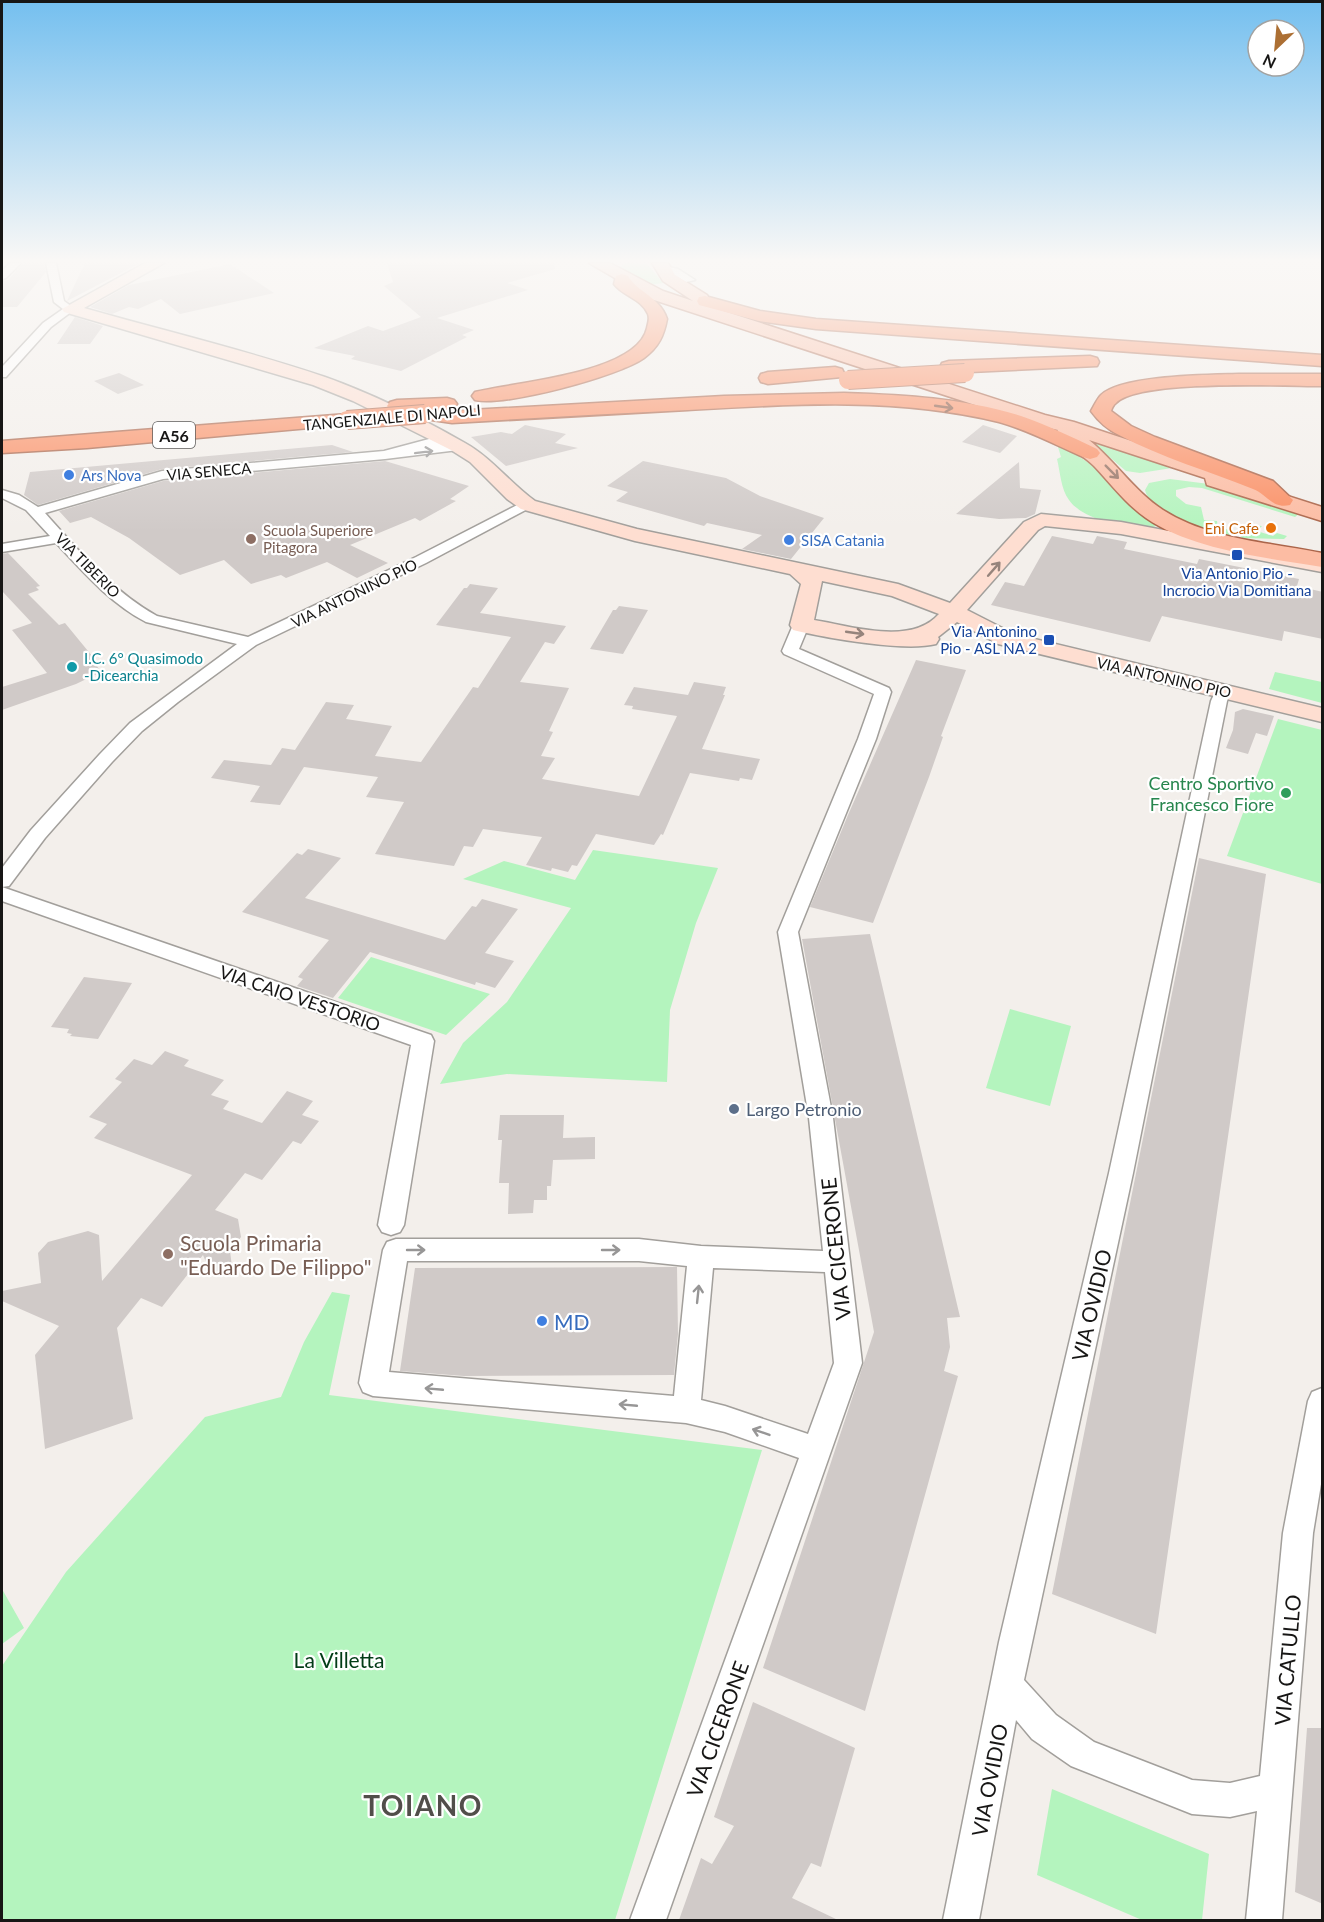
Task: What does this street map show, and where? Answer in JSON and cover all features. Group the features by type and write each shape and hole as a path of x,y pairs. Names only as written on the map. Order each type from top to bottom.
{"highway":[{"path":"397,406 410,402 474,397 539,387 595,373 626,360 635,353"},
{"path":"1209,353 1323,361"},
{"name":"TANGENZIALE DI NAPOLI","path":"747,380 1134,362 1323,367"},
{"name":"TANGENZIALE DI NAPOLI","path":"957,370 1106,369"},
{"path":"1137,369 1323,374"},
{"name":"TANGENZIALE DI NAPOLI","path":"2,437 345,416 425,414 842,376"},
{"path":"1282,500 1257,482 1128,434 1104,418 1101,412 1102,404 1109,396 1118,392 1156,383 1323,380"},
{"name":"TANGENZIALE DI NAPOLI","path":"2,447 87,442 345,416 397,406 423,406 658,387"},
{"path":"425,414 452,417 791,399 866,399 927,405 1002,417 1050,433 1090,453"}],"main road":[{"path":"838,353 1212,474 1235,485"},
{"path":"1040,420 1072,436 1090,453 1141,482 1152,512 1188,531 1323,560"},
{"path":"1141,482 1183,474 1235,485 1323,514"}],"street":[{"path":"2,374 22,353"},
{"path":"221,353 319,381 359,397 477,458 514,495 528,505 576,521 635,535 789,566 807,576 812,583 822,577"},
{"name":"VIA SENECA","path":"38,511 162,475 385,455 451,443"},
{"name":"VIA TIBERIO","path":"2,494 23,501 38,511 95,577 140,613 153,619 250,642"},
{"name":"VIA ANTONINO PIO","path":"2,881 38,834 136,727 171,698 250,642 411,565 528,505"},
{"path":"910,639 935,630 956,613 1031,526 1041,520 1121,528 1323,566"},
{"path":"2,548 42,543 59,538"},
{"path":"801,625 822,577"},
{"name":"VIA ANTONINO PIO","path":"822,577 823,580 848,580 924,600 956,613 1006,639"},
{"path":"910,639 931,622 932,612 924,600"},
{"name":"VIA ANTONINO PIO","path":"801,625 910,639 1006,639 1323,715"},
{"name":"VIA CICERONE","path":"648,1920 848,1363 820,1118 788,932 867,739 883,692 790,651 801,625"},
{"name":"VIA OVIDIO","path":"961,1920 1015,1642 1124,1162 1219,701 1224,690"},
{"name":"VIA CAIO VESTORIO","path":"2,894 423,1041 391,1225"},
{"path":"817,1451 725,1419 687,1410 374,1383 396,1250 639,1250 701,1257 836,1262"},
{"path":"687,1410 701,1257"},
{"name":"VIA CATULLO","path":"1264,1920 1298,1533 1323,1401"},
{"path":"1008,1686 1044,1727 1083,1754 1192,1797 1230,1800 1276,1789"}],"green space":[{"path":"1088,439 1172,468 1140,473 1126,471"},
{"path":"1061,444 1099,470 1156,526 1136,528 1110,523 1075,507 1066,496 1061,480 1057,459 1061,457 1058,447"},
{"path":"1170,479 1209,484 1300,513 1295,517 1202,488 1189,487 1176,490 1176,496 1186,504 1201,507 1204,520 1217,521 1218,528 1251,533 1250,525 1262,526 1257,531 1273,536 1277,533 1287,536 1284,539 1242,538 1239,534 1232,532 1230,536 1182,520 1158,507 1149,499 1145,490 1149,483"},
{"path":"1275,672 1322,682 1322,703 1269,689"},
{"name":"Centro Sportivo Francesco Fiore","path":"1278,719 1322,730 1322,884 1227,856"},
{"path":"593,850 718,868 696,923 670,1010 667,1082 507,1074 440,1084 463,1043 507,1002 571,908 463,879 504,861 575,880"},
{"path":"371,957 490,994 446,1035 338,998"},
{"path":"1010,1009 1071,1026 1050,1106 986,1088"},
{"name":"La Villetta","path":"332,1292 350,1295 329,1395 762,1450 615,1920 2,1920 2,1666 66,1572 205,1417 281,1397 304,1342"},
{"path":"2,1589 24,1628 2,1644"},
{"path":"1052,1789 1209,1854 1202,1920 1142,1920 1037,1875"}],"building":[{"path":"338,353 437,353 401,371 351,359 355,356"},
{"path":"119,373 144,385 118,394 94,381"},
{"path":"525,425 566,434 555,443 578,448 506,466 471,437 501,432 512,434"},
{"path":"983,425 1017,436 1000,453 962,442"},
{"path":"332,445 353,452 162,469 38,505 24,495 30,472"},
{"name":"Scuola Superiore Pitagora","path":"385,461 469,486 450,499 456,501 420,521 415,518 350,545 388,563 357,578 327,562 286,578 281,575 251,584 224,560 180,575 129,538 91,517 70,523 59,511 163,481"},
{"path":"643,461 726,478 760,496 824,518 791,559 742,549 762,535 707,523 704,526 616,501 628,492 607,486"},
{"path":"1019,462 1020,488 1041,490 1035,514 1026,518 999,519 956,514"},
{"path":"1052,536 1093,544 1097,536 1127,542 1124,549 1197,564 1199,559 1299,579 1297,586 1323,592 1323,639 1284,631 1282,641 1162,616 1150,642 991,605 1005,582 1024,586"},
{"name":"I.C. 6° Quasimodo -Dicearchia","path":"8,553 40,586 36,587 39,590 28,594 59,625 65,623 97,662 95,663 101,672 76,684 2,710 2,687 47,673 12,630 32,623 2,591 2,554"},
{"path":"470,584 498,588 480,613 566,626 554,644 545,642 520,682 569,688 549,731 553,732 541,756 555,758 542,779 639,796 677,716 632,709 633,706 624,705 634,687 688,695 694,682 726,687 723,695 725,695 702,749 760,759 752,780 740,778 739,781 690,773 663,835 661,834 654,845 596,834 577,866 572,865 568,872 552,868 551,871 526,865 542,837 483,829 473,847 464,846 454,866 375,854 404,802 366,797 378,777 304,767 280,805 250,802 260,786 211,778 224,760 271,765 282,748 295,750 326,702 354,705 346,719 392,726 375,756 421,762 473,687 478,688 511,637 436,625 464,588"},
{"path":"619,606 648,610 623,654 590,649 613,610"},
{"path":"916,660 966,670 941,736 943,737 929,777 873,923 810,907 848,815"},
{"path":"1243,709 1274,716 1267,736 1256,733 1248,754 1226,748 1233,730 1235,712"},
{"path":"308,849 341,858 305,898 445,940 472,906 476,907 482,899 518,909 485,953 514,961 495,988 476,982 475,985 370,952 333,998 297,986 303,979 298,977 329,940 242,912 297,853 302,855"},
{"path":"1199,858 1266,874 1156,1634 1052,1594"},
{"path":"870,934 960,1317 947,1318 950,1347 944,1371 958,1376 865,1711 763,1668 874,1332 802,939"},
{"path":"84,977 132,983 98,1039 70,1036 72,1034 67,1033 69,1029 51,1027"},
{"path":"165,1051 189,1060 184,1066 224,1080 211,1095 229,1101 223,1109 262,1123 287,1091 313,1101 302,1115 319,1121 301,1144 293,1141 262,1180 245,1173 215,1210 238,1219 241,1237 230,1251 232,1267 211,1274 203,1255 162,1307 141,1298 117,1328 133,1419 45,1449 35,1355 59,1326 2,1301 2,1291 41,1283 38,1253 48,1242 88,1231 99,1235 102,1281 192,1175 94,1138 107,1124 89,1117 122,1082 115,1079 134,1059 152,1065"},
{"path":"500,1115 564,1115 563,1138 595,1137 595,1159 553,1160 551,1186 547,1186 547,1200 534,1200 533,1213 508,1214 509,1183 499,1183 502,1140 498,1140"},
{"name":"MD","path":"677,1267 678,1334 674,1375 464,1376 400,1371 415,1268"},
{"path":"753,1702 855,1748 821,1867 811,1863 792,1898 838,1920 679,1920 701,1858 712,1864 734,1826 714,1817"},
{"path":"1307,1728 1323,1728 1323,1904 1295,1892"}],"place":[{"name":"Ars Nova","path":"69,475"},
{"name":"Eni Cafe","path":"1271,528"},
{"name":"Scuola Superiore Pitagora","path":"251,539"},
{"name":"SISA Catania","path":"789,540"},
{"name":"Via Antonio Pio - Incrocio Via Domitiana","path":"1237,555"},
{"name":"Via Antonino Pio - ASL NA 2","path":"1049,640"},
{"name":"I.C. 6° Quasimodo -Dicearchia","path":"72,667"},
{"name":"Centro Sportivo Francesco Fiore","path":"1286,793"},
{"name":"Largo Petronio","path":"734,1109"},
{"name":"Scuola Primaria \"Eduardo De Filippo\"","path":"168,1254"},
{"name":"MD","path":"542,1321"}],"district":[{"name":"TOIANO","path":"423,1805"}]}
